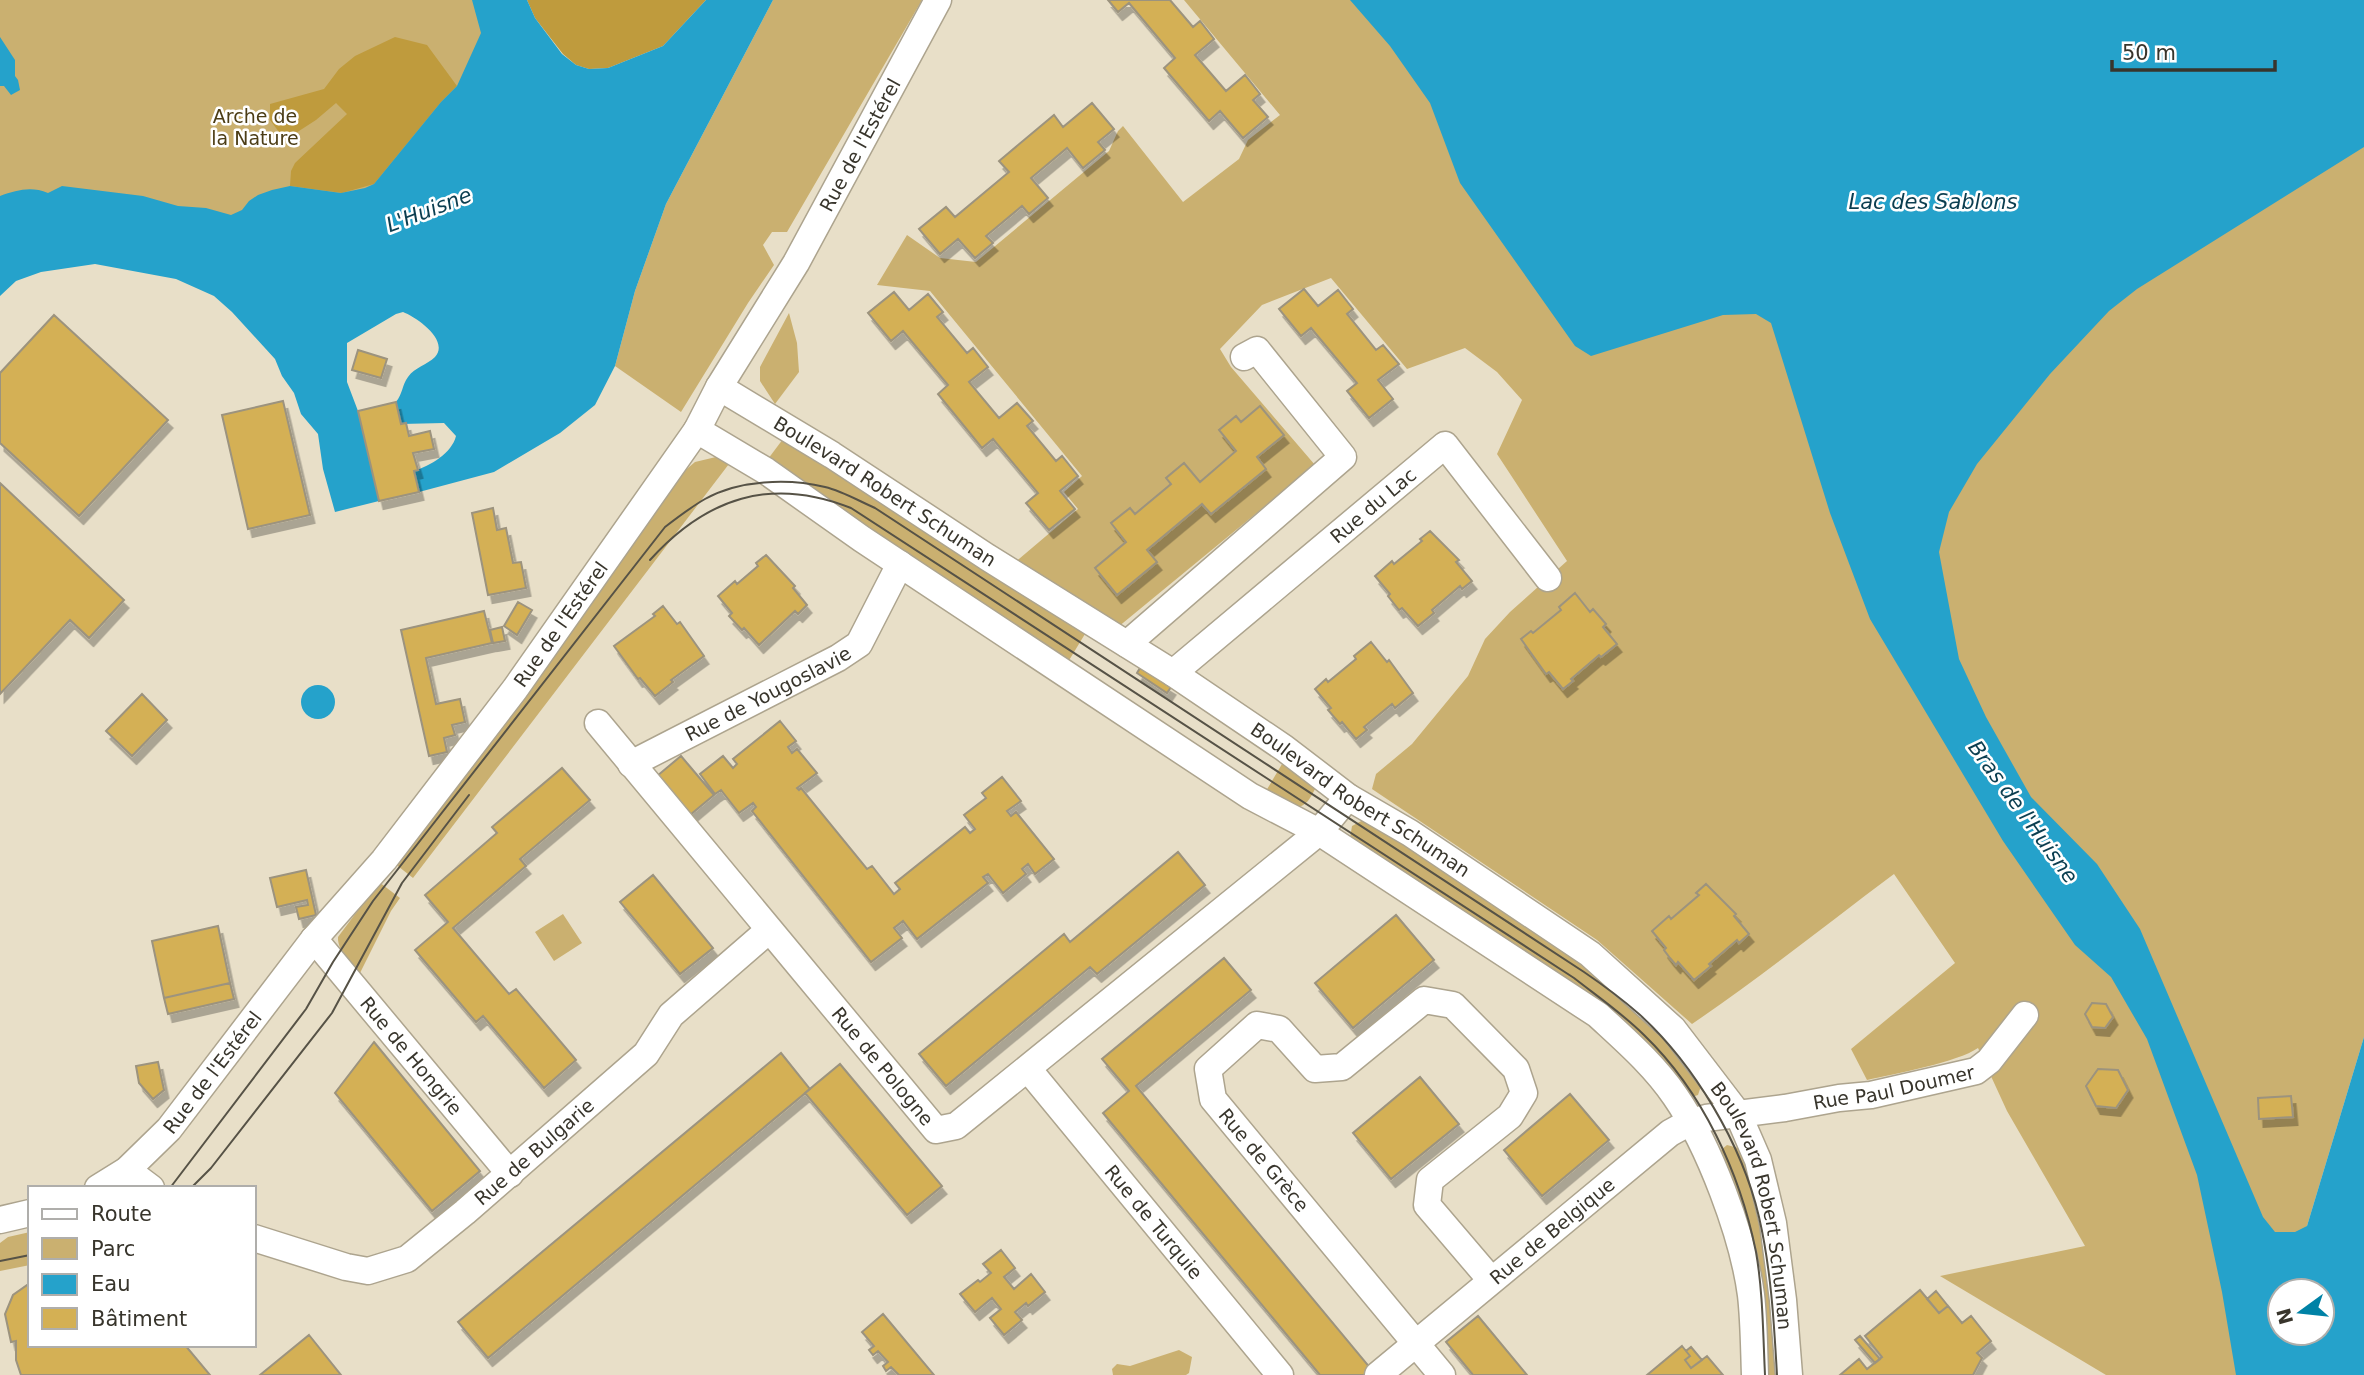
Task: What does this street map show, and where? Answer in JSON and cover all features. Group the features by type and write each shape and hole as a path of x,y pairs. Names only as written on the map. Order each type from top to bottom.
{"street":[{"name":"Rue de l'Estérel","path":"101,1186 127,1170 169,1129 314,939 384,860 515,690 697,429 719,387 801,253 938,0"},
{"path":"1127,645 1343,457 1257,349 1244,357"},
{"name":"Boulevard Robert Schuman","path":"719,387 832,455 987,557 1173,673 1284,748 1348,797 1410,833 1590,954 1673,1029 1738,1114 1758,1160 1773,1223 1789,1375"},
{"name":"Boulevard Robert Schuman","path":"697,429 766,471 900,564 1250,796 1319,832 1598,1015 1637,1051 1675,1095 1720,1183 1737,1233 1751,1294 1755,1375"},
{"name":"Rue du Lac","path":"1173,673 1445,446 1548,578"},
{"name":"Rue de Yougoslavie","path":"631,764 859,645 900,564"},
{"name":"Rue de Pologne","path":"597,723 936,1130 956,1126 1028,1069 1319,832 1348,797"},
{"name":"Rue de Bulgarie","path":"256,1239 346,1267 368,1271 407,1259 510,1174 646,1055 671,1015 769,930"},
{"name":"Rue de Hongrie","path":"314,939 510,1174"},
{"name":"Rue de Grèce","path":"1415,1342 1213,1099 1208,1069 1257,1025 1279,1029 1315,1069 1342,1067 1424,1000 1453,1005 1516,1069 1524,1093 1510,1116 1430,1180 1427,1205 1491,1280"},
{"name":"Rue Paul Doumer","path":"1738,1114 1871,1095 1976,1071 1989,1061 2025,1015"},
{"name":"Rue de Turquie","path":"1028,1069 1280,1375"},
{"name":"Rue de Belgique","path":"1378,1375 1670,1133 1690,1122 1738,1114"},
{"path":"127,1170 147,1186"},
{"path":"0,1220 28,1213"},
{"path":"1415,1342 1443,1375"}],"green space":[{"name":"Arche de la Nature","path":"0,0 508,0 399,224 121,234 0,278"},
{"path":"773,0 922,0 787,232 772,232 763,245 774,265 681,412 615,366 635,291 666,204"},
{"path":"1184,0 2364,0 2364,1037 2307,1226 2287,1277 2266,1277 2266,1331 2249,1375 2106,1375 1940,1276 2085,1246 2007,1111 1978,1048 1941,1063 1867,1080 1851,1049 1955,963 1894,874 1692,1024 1597,940 1372,789 1376,774 1412,744 1468,676 1485,639 1510,612 1567,561 1497,454 1522,400 1497,372 1465,348 1407,369 1331,278 1262,305 1220,349 1231,367 1315,465 1112,632 1013,564 1078,509 1064,492 1082,476 930,291 877,285 907,235 940,258 976,262 1109,151 1123,126 1183,202 1239,159 1248,140 1280,115"},
{"path":"789,313 797,343 799,372 775,404 760,381 760,367"},
{"path":"783,439 1088,629 1068,662 765,463"},
{"path":"716,457 732,460 413,878 394,863 549,662 682,473 695,462"},
{"path":"1285,759 1311,779 1315,789 1308,801 1296,808 1266,791"},
{"path":"1365,819 1508,909 1629,1000 1669,1039 1702,1083 1698,1095 1689,1098 1350,838 1352,826"},
{"path":"379,882 400,898 360,973 342,952 338,937"},
{"path":"563,914 582,943 554,961 535,932"},
{"path":"1727,1145 1742,1149 1763,1204 1781,1375 1760,1375 1720,1157 1721,1150"},
{"path":"28,1232 28,1265 0,1271 0,1243 8,1237"},
{"path":"1179,1350 1192,1357 1189,1373 1186,1375 1113,1375 1112,1369 1117,1364 1130,1366"}],"shaded area":[{"path":"527,0 706,0 663,46 608,68 589,69 576,65 563,54 535,18"},
{"path":"395,37 427,45 457,86 374,184 342,193 290,186 291,171 295,163 347,114 336,103 285,140 270,120 270,104 324,89 339,69 355,56"}],"water":[{"name":"L'Huisne","path":"472,0 527,0 535,18 562,54 576,65 589,69 608,68 663,46 706,0 773,0 666,204 635,291 615,366 595,405 560,433 494,472 419,492 414,471 439,458 450,448 456,436 444,423 401,424 396,402 408,377 435,357 438,344 430,330 416,319 403,312 396,314 347,343 347,382 358,411 379,501 335,512 323,469 318,434 301,414 294,393 282,376 275,359 214,296 176,279 95,264 41,272 16,281 0,296 0,196 12,192 30,189 48,193 62,186 143,196 178,206 206,208 231,215 242,210 258,195 290,186 341,193 374,184 457,86 481,33"},
{"name":"Lac des Sablons","path":"1350,0 2364,0 2364,147 2137,289 2109,311 2050,374 1977,464 1949,512 1939,552 1959,659 1986,717 2031,797 2097,864 2140,929 2263,1217 2275,1232 2295,1232 2307,1226 2364,1037 2364,1375 2236,1375 2222,1292 2197,1175 2147,1039 2111,977 2075,945 2003,841 1870,619 1830,513 1771,323 1756,314 1723,315 1591,356 1575,346 1460,183 1430,103 1390,46"},
{"path":"0,37 15,60 15,76 20,90 11,95 4,86 0,86"},
{"path":"318,685 330,690 335,702 330,714 318,719 306,714 301,702 306,690"}],"building":[{"path":"1108,0 1170,0 1193,27 1200,21 1214,39 1195,55 1226,91 1245,75 1260,94 1253,100 1268,117 1243,138 1220,111 1209,121 1164,68 1175,58 1129,3 1118,12"},
{"path":"1092,103 1114,129 1098,142 1105,150 1083,168 1067,148 1031,178 1048,198 1029,214 1022,206 986,236 993,243 975,258 958,239 940,254 919,229 946,207 955,217 1009,172 999,161 1054,115 1063,127"},
{"path":"1304,289 1318,306 1338,290 1353,309 1347,314 1376,350 1383,345 1399,364 1378,380 1393,399 1369,418 1347,391 1357,383 1311,328 1301,336 1279,309"},
{"path":"894,292 909,310 928,294 943,312 937,317 967,353 973,348 988,367 969,382 999,418 1017,403 1033,421 1027,426 1056,461 1062,456 1078,476 1060,491 1075,509 1049,530 1026,503 1038,493 993,439 982,448 938,394 948,385 903,331 891,341 868,313"},
{"path":"54,315 168,420 79,516 0,443 0,373"},
{"path":"358,350 387,359 381,378 352,370"},
{"path":"283,401 310,515 248,529 222,415"},
{"path":"396,402 401,424 406,423 409,436 430,431 434,449 413,453 418,470 414,471 419,492 379,501 358,411"},
{"path":"1260,406 1284,435 1257,457 1266,469 1211,514 1202,504 1147,550 1157,562 1117,595 1095,568 1126,542 1111,523 1130,508 1135,514 1171,484 1166,478 1184,463 1200,482 1236,451 1219,430 1236,416 1241,422"},
{"path":"0,483 124,600 89,638 70,620 0,694"},
{"path":"493,508 497,530 506,528 513,563 521,562 526,588 488,595 472,513"},
{"path":"1430,531 1459,560 1456,562 1472,581 1462,589 1460,586 1418,626 1402,608 1399,610 1375,576 1392,561 1394,564"},
{"path":"766,555 795,586 793,588 807,605 798,614 795,611 759,645 729,616 732,613 718,596 735,581 737,584 758,566 756,563"},
{"path":"1575,593 1590,612 1593,609 1606,624 1603,627 1617,644 1601,657 1599,655 1563,689 1549,672 1546,674 1521,639 1531,631 1533,633 1561,610 1559,607"},
{"path":"518,602 532,610 517,635 504,626"},
{"path":"663,606 677,624 680,622 704,656 671,680 673,682 655,696 640,678 638,679 614,646 655,616 653,614"},
{"path":"484,611 492,643 426,658 436,704 460,699 465,722 452,725 455,735 444,738 447,752 429,756 401,630"},
{"path":"502,627 505,641 493,643 490,630"},
{"path":"1371,642 1387,662 1389,660 1413,693 1395,708 1392,704 1364,727 1367,730 1356,739 1328,710 1331,708 1315,689 1356,659 1354,656"},
{"path":"1140,668 1171,687 1167,693 1137,673"},
{"path":"142,694 167,720 132,756 106,731"},
{"path":"780,721 796,741 788,747 792,753 797,749 817,773 797,788 801,788 867,869 872,866 894,894 900,889 895,883 965,827 970,833 975,829 964,815 986,798 982,793 1002,777 1021,801 1007,811 1011,816 1016,812 1054,859 1035,874 1028,864 1022,869 1026,874 1003,893 988,874 983,877 988,883 917,939 903,921 894,928 902,938 871,962 752,811 756,807 753,803 739,813 721,790 715,794 700,774 723,756 733,768 737,764 733,759"},
{"path":"681,756 714,795 690,815 657,776"},
{"path":"562,768 590,800 520,859 526,866 453,928 509,994 516,989 576,1060 544,1088 483,1016 476,1022 415,950 448,922 425,895 497,833 492,827"},
{"path":"1178,852 1205,885 1097,974 1090,967 946,1086 919,1054 1064,934 1070,942"},
{"path":"306,870 316,915 299,919 296,907 308,905 307,900 277,907 270,878"},
{"path":"653,875 713,948 680,974 620,902"},
{"path":"1706,884 1736,914 1734,916 1749,934 1739,943 1737,940 1694,980 1678,962 1676,965 1652,931 1699,895 1696,893"},
{"path":"1396,915 1434,960 1353,1028 1315,983"},
{"path":"218,926 230,983 164,998 152,941"},
{"path":"1224,958 1251,990 1136,1086 1376,1375 1320,1375 1103,1113 1129,1091 1102,1059"},
{"path":"230,983 234,999 168,1014 164,998"},
{"path":"2092,1003 2106,1004 2113,1017 2105,1028 2092,1027 2085,1014"},
{"path":"374,1042 480,1171 432,1211 335,1093"},
{"path":"781,1053 810,1089 488,1358 458,1322"},
{"path":"158,1062 164,1090 153,1099 139,1083 136,1066"},
{"path":"840,1064 942,1186 907,1215 805,1093"},
{"path":"2098,1069 2118,1070 2128,1090 2116,1108 2096,1106 2086,1086"},
{"path":"1420,1077 1459,1124 1391,1179 1353,1133"},
{"path":"1570,1094 1609,1140 1542,1196 1504,1150"},
{"path":"2291,1096 2293,1117 2259,1119 2258,1098"},
{"path":"1001,1250 1015,1268 1004,1277 1014,1289 1031,1274 1045,1292 1028,1306 1026,1303 1015,1312 1022,1320 1004,1335 990,1318 1001,1309 992,1298 975,1312 960,1294 991,1273 983,1264"},
{"path":"28,1284 28,1347 187,1347 210,1375 21,1375 16,1360 16,1341 11,1342 5,1314 13,1295"},
{"path":"1920,1290 1939,1313 1948,1306 1962,1323 1971,1316 1991,1341 1977,1353 1982,1358 1973,1375 1840,1375 1859,1359 1867,1369 1882,1357 1865,1336"},
{"path":"1936,1291 1948,1306 1939,1313 1927,1299"},
{"path":"883,1314 934,1375 899,1375 891,1367 886,1371 883,1366 888,1362 878,1351 873,1355 869,1350 874,1346 862,1332"},
{"path":"1478,1316 1527,1375 1473,1375 1446,1342"},
{"path":"309,1335 341,1375 260,1375"},
{"path":"1860,1336 1880,1359 1875,1363 1855,1340"},
{"path":"1682,1346 1690,1356 1685,1360 1691,1368 1707,1356 1723,1375 1647,1375"},
{"path":"1691,1347 1702,1360 1691,1368 1685,1360 1690,1356 1686,1351"}],"tram line":[{"path":"172,1186 306,1009 373,901 665,527 718,493 748,484 795,482 838,491 875,508 1584,972 1639,1014 1697,1081 1741,1162 1759,1217 1766,1256 1777,1375"},
{"path":"650,560 694,521 717,508 742,499 767,494 794,494 851,508 1574,978 1627,1020 1665,1057 1684,1082 1716,1135 1740,1193 1756,1252 1765,1375"},
{"path":"193,1186 211,1168 332,1013 402,883 469,795"},
{"path":"0,1261 28,1255"}],"water label":[{"name":"Bras de l'Huisne","path":"2023,812"}]}
